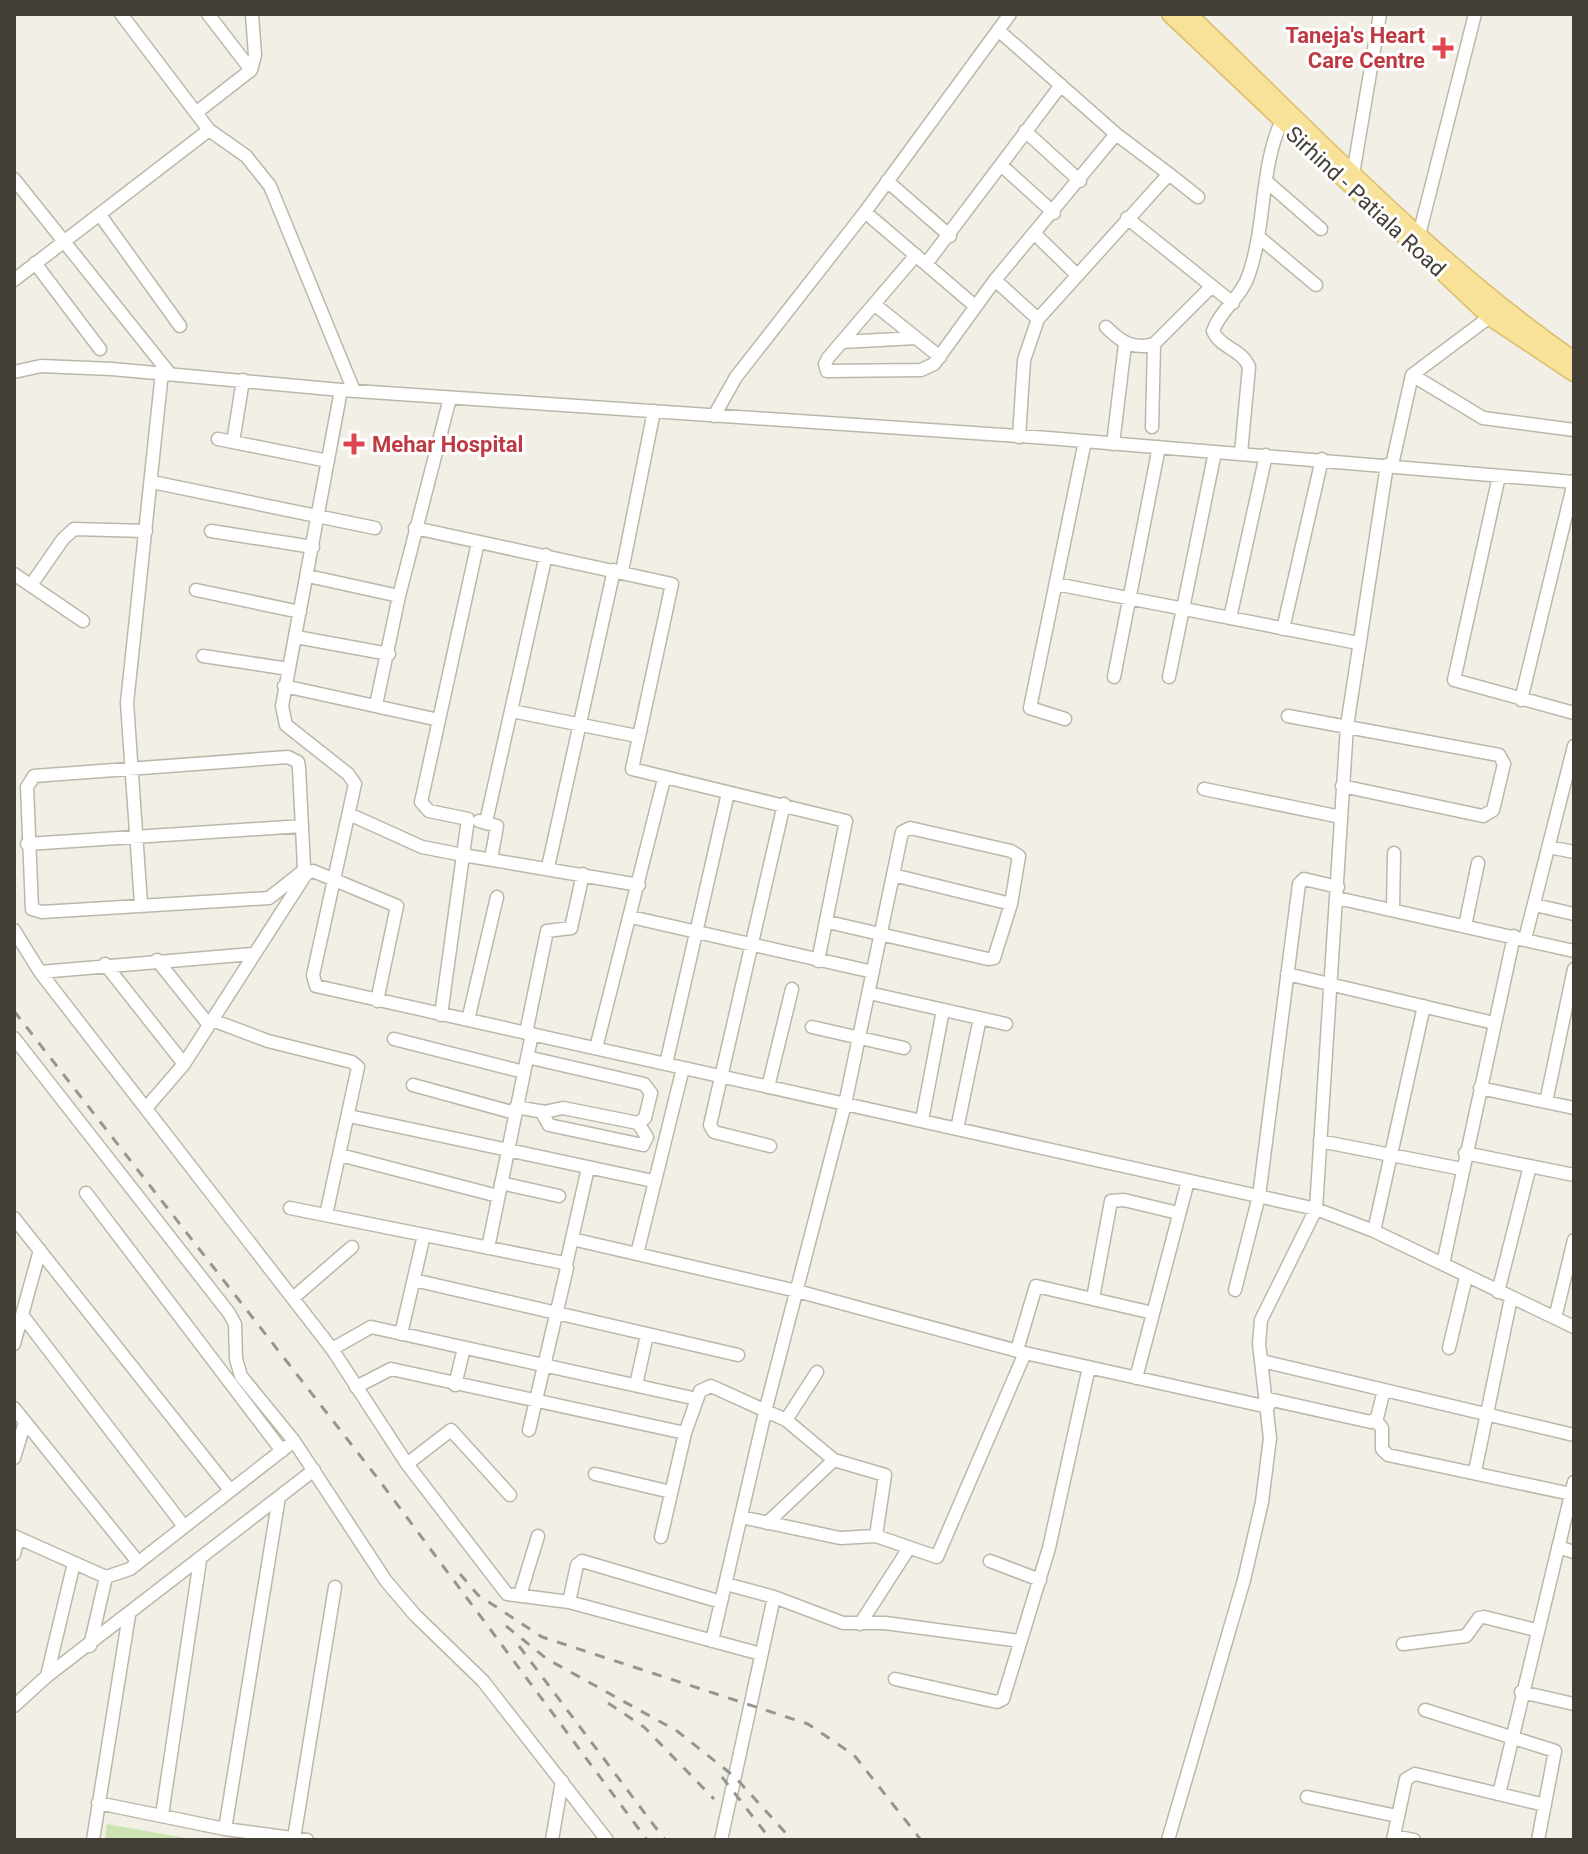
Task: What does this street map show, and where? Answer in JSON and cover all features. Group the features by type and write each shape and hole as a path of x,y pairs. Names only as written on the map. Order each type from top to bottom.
{"main road":[{"name":"Sirhind - Patiala Road","path":"1170,14 1281,122 1496,312 1574,373"},
{"path":"1188,14 1496,312 1574,360"}],"street":[{"path":"121,14 209,130 246,156 270,186 338,343 347,390 328,461 282,706 286,725 348,774 355,784 312,982 321,988 377,1001 1316,1209 1374,1231 1574,1327"},
{"path":"208,14 251,70"},
{"path":"197,112 251,70 255,55 252,14"},
{"path":"714,416 736,377 865,212 1010,14"},
{"path":"1353,174 1378,20 1365,14"},
{"path":"1419,235 1475,14"},
{"path":"998,30 1116,134 1198,197"},
{"path":"926,264 1061,85"},
{"path":"1241,453 1249,367 1243,356 1217,340 1213,331 1249,277 1260,238 1273,142 1281,122"},
{"path":"14,280 209,130"},
{"path":"1025,131 1080,181"},
{"path":"916,255 825,364 827,371 921,370 940,357 995,280 1054,213 1116,134"},
{"path":"1001,165 1054,213"},
{"path":"1019,437 1024,360 1038,319 1169,174"},
{"path":"14,179 65,239 166,373 127,703 141,904"},
{"path":"887,181 950,236"},
{"path":"1266,181 1321,229"},
{"path":"865,212 975,306"},
{"path":"100,215 180,326"},
{"path":"1127,218 1233,303"},
{"path":"1035,234 1077,275"},
{"path":"1260,238 1316,285"},
{"path":"35,263 100,349"},
{"path":"995,280 1038,319"},
{"path":"1106,327 1125,344 1144,347 1154,344 1212,286"},
{"path":"874,304 940,357"},
{"path":"1168,1840 1255,1539 1268,1460 1268,1403 1259,1330 1264,1310 1316,1209 1347,726 1389,465 1412,375 1450,343 1496,312"},
{"path":"842,342 916,338"},
{"path":"1113,444 1125,344"},
{"path":"1152,427 1154,344"},
{"path":"14,372 41,366 166,373 450,398 1322,459 1574,482 1521,700"},
{"path":"1412,375 1483,418 1574,430"},
{"path":"233,442 243,380"},
{"path":"376,705 415,528 450,398"},
{"path":"548,867 654,411"},
{"path":"218,439 328,461"},
{"path":"1065,719 1030,708 1085,441"},
{"path":"1114,677 1159,447"},
{"path":"1169,677 1215,452"},
{"path":"1230,618 1266,455"},
{"path":"1283,629 1322,459"},
{"path":"1499,476 1454,680 1574,713"},
{"path":"152,482 375,528"},
{"path":"415,528 670,582 673,587 632,769 846,821 818,961"},
{"path":"31,585 67,533 74,529 146,531"},
{"path":"211,531 313,547"},
{"path":"478,542 421,802 429,811 497,826 491,859"},
{"path":"486,822 546,555"},
{"path":"14,574 83,621"},
{"path":"308,576 399,596"},
{"path":"1056,584 1358,643"},
{"path":"196,590 300,612"},
{"path":"296,637 389,654"},
{"path":"203,656 289,669"},
{"path":"284,686 439,720"},
{"path":"512,711 637,736"},
{"path":"1288,716 1499,755 1504,764 1493,810 1483,816 1342,786"},
{"path":"1443,1264 1494,1023 1520,938 1535,905 1574,746"},
{"path":"293,759 299,768 302,872 273,896 37,912 30,903 27,844 27,787 34,776 132,766 293,759"},
{"path":"596,1048 664,779"},
{"path":"1204,789 1341,817"},
{"path":"666,1064 728,793"},
{"path":"770,1146 710,1129 784,804"},
{"path":"349,814 422,847 639,885"},
{"path":"441,1015 468,819"},
{"path":"27,844 302,826"},
{"path":"712,1641 766,1408 845,1104 882,934 893,875 905,828 1011,851 1020,861 1011,904 994,958 882,934 828,922"},
{"path":"1549,847 1574,852"},
{"path":"1393,910 1394,853"},
{"path":"1465,926 1478,863"},
{"path":"147,1107 184,1064 306,874 313,871 397,906 377,1001"},
{"path":"488,1248 527,1057 547,931 571,928 583,874"},
{"path":"893,875 1011,904"},
{"path":"1235,1290 1259,1196 1300,880 1393,910 1574,951"},
{"path":"468,1020 497,897"},
{"path":"1535,905 1574,914"},
{"path":"631,917 873,972"},
{"path":"14,930 40,972 332,1349 407,1464 507,1594 569,1602 761,1654"},
{"path":"40,972 105,964 252,954"},
{"path":"157,960 210,1022 268,1041 352,1062 358,1067 326,1215"},
{"path":"105,964 184,1064"},
{"path":"1546,1102 1574,969"},
{"path":"1287,974 1494,1023"},
{"path":"768,1087 792,989"},
{"path":"869,993 1006,1024"},
{"path":"1374,1231 1424,1006"},
{"path":"922,1120 943,1010"},
{"path":"957,1129 980,1018"},
{"path":"812,1027 904,1048"},
{"path":"14,1038 229,1313 235,1324 236,1359 241,1376 294,1441 401,1601 483,1681 607,1840"},
{"path":"394,1039 524,1072"},
{"path":"14,1061 26,1053"},
{"path":"527,1057 648,1085 651,1093 645,1118 638,1123"},
{"path":"637,1254 683,1068"},
{"path":"413,1085 516,1110 563,1108 638,1123 647,1137 643,1145 549,1125 541,1111"},
{"path":"1480,1088 1574,1108"},
{"path":"349,1116 653,1181"},
{"path":"1320,1141 1462,1169"},
{"path":"1465,1153 1574,1175"},
{"path":"340,1155 498,1196"},
{"path":"1498,1292 1530,1166"},
{"path":"529,1430 588,1168"},
{"path":"1136,1378 1188,1181"},
{"path":"501,1183 559,1196"},
{"path":"86,1193 282,1451"},
{"path":"1093,1298 1111,1201 1124,1200 1178,1213"},
{"path":"290,1208 566,1265"},
{"path":"14,1218 230,1490"},
{"path":"401,1334 424,1235"},
{"path":"572,1239 797,1291 1021,1352 1136,1378 1375,1420"},
{"path":"1555,1318 1574,1240"},
{"path":"293,1298 352,1247"},
{"path":"14,1344 40,1250"},
{"path":"1449,1348 1466,1277"},
{"path":"414,1280 738,1355"},
{"path":"741,1517 840,1538 876,1536 932,1557 940,1554 1021,1352 1036,1286 1153,1313"},
{"path":"1475,1471 1511,1298"},
{"path":"22,1315 183,1525"},
{"path":"332,1349 365,1328 545,1364 697,1399"},
{"path":"636,1385 647,1335"},
{"path":"455,1385 464,1348"},
{"path":"1262,1361 1574,1435"},
{"path":"895,1679 1000,1702 1040,1580 1089,1367"},
{"path":"356,1387 385,1369 685,1433"},
{"path":"786,1420 817,1372"},
{"path":"661,1537 685,1433 705,1386 766,1408 786,1420 834,1460 885,1475 876,1536"},
{"path":"1375,1420 1384,1390"},
{"path":"14,1408 138,1562"},
{"path":"1375,1420 1382,1428 1380,1445 1384,1453 1462,1473 1475,1471 1573,1488 1521,1692 1499,1794"},
{"path":"14,1458 25,1422"},
{"path":"407,1464 451,1430 510,1495"},
{"path":"14,1554 16,1537 106,1577 125,1573 294,1441"},
{"path":"767,1523 834,1460"},
{"path":"14,1706 47,1676 90,1646 314,1470"},
{"path":"595,1474 671,1492"},
{"path":"225,1829 279,1497"},
{"path":"520,1595 538,1536"},
{"path":"1558,1547 1574,1552"},
{"path":"860,1624 909,1548"},
{"path":"162,1815 200,1560"},
{"path":"569,1602 577,1565 582,1561 721,1602"},
{"path":"990,1561 1040,1580"},
{"path":"47,1676 74,1563"},
{"path":"90,1646 106,1577"},
{"path":"726,1584 774,1597 843,1623 885,1623 1020,1641"},
{"path":"98,1803 225,1829 300,1839 335,1587"},
{"path":"721,1840 774,1597"},
{"path":"93,1840 129,1615"},
{"path":"1403,1644 1466,1636 1479,1618 1484,1617 1536,1630"},
{"path":"1521,1692 1574,1704"},
{"path":"1425,1710 1555,1751 1538,1840"},
{"path":"1414,1840 1393,1838 1406,1779 1415,1774 1545,1805"},
{"path":"552,1840 562,1781"},
{"path":"1307,1797 1397,1816"}],"green space":[{"path":"107,1824 197,1840 105,1840"}],"railway":[{"path":"14,1011 379,1480 647,1840"},
{"path":"460,1574 478,1595 542,1637 808,1724 854,1755 921,1840"},
{"path":"506,1626 547,1659 677,1731 735,1777 792,1840"},
{"path":"519,1646 665,1840"},
{"path":"608,1703 644,1727 714,1799"},
{"path":"722,1777 771,1840"}],"place":[{"name":"Taneja's Heart Care Centre","path":"1443,48"},
{"name":"Mehar Hospital","path":"354,444"}]}
